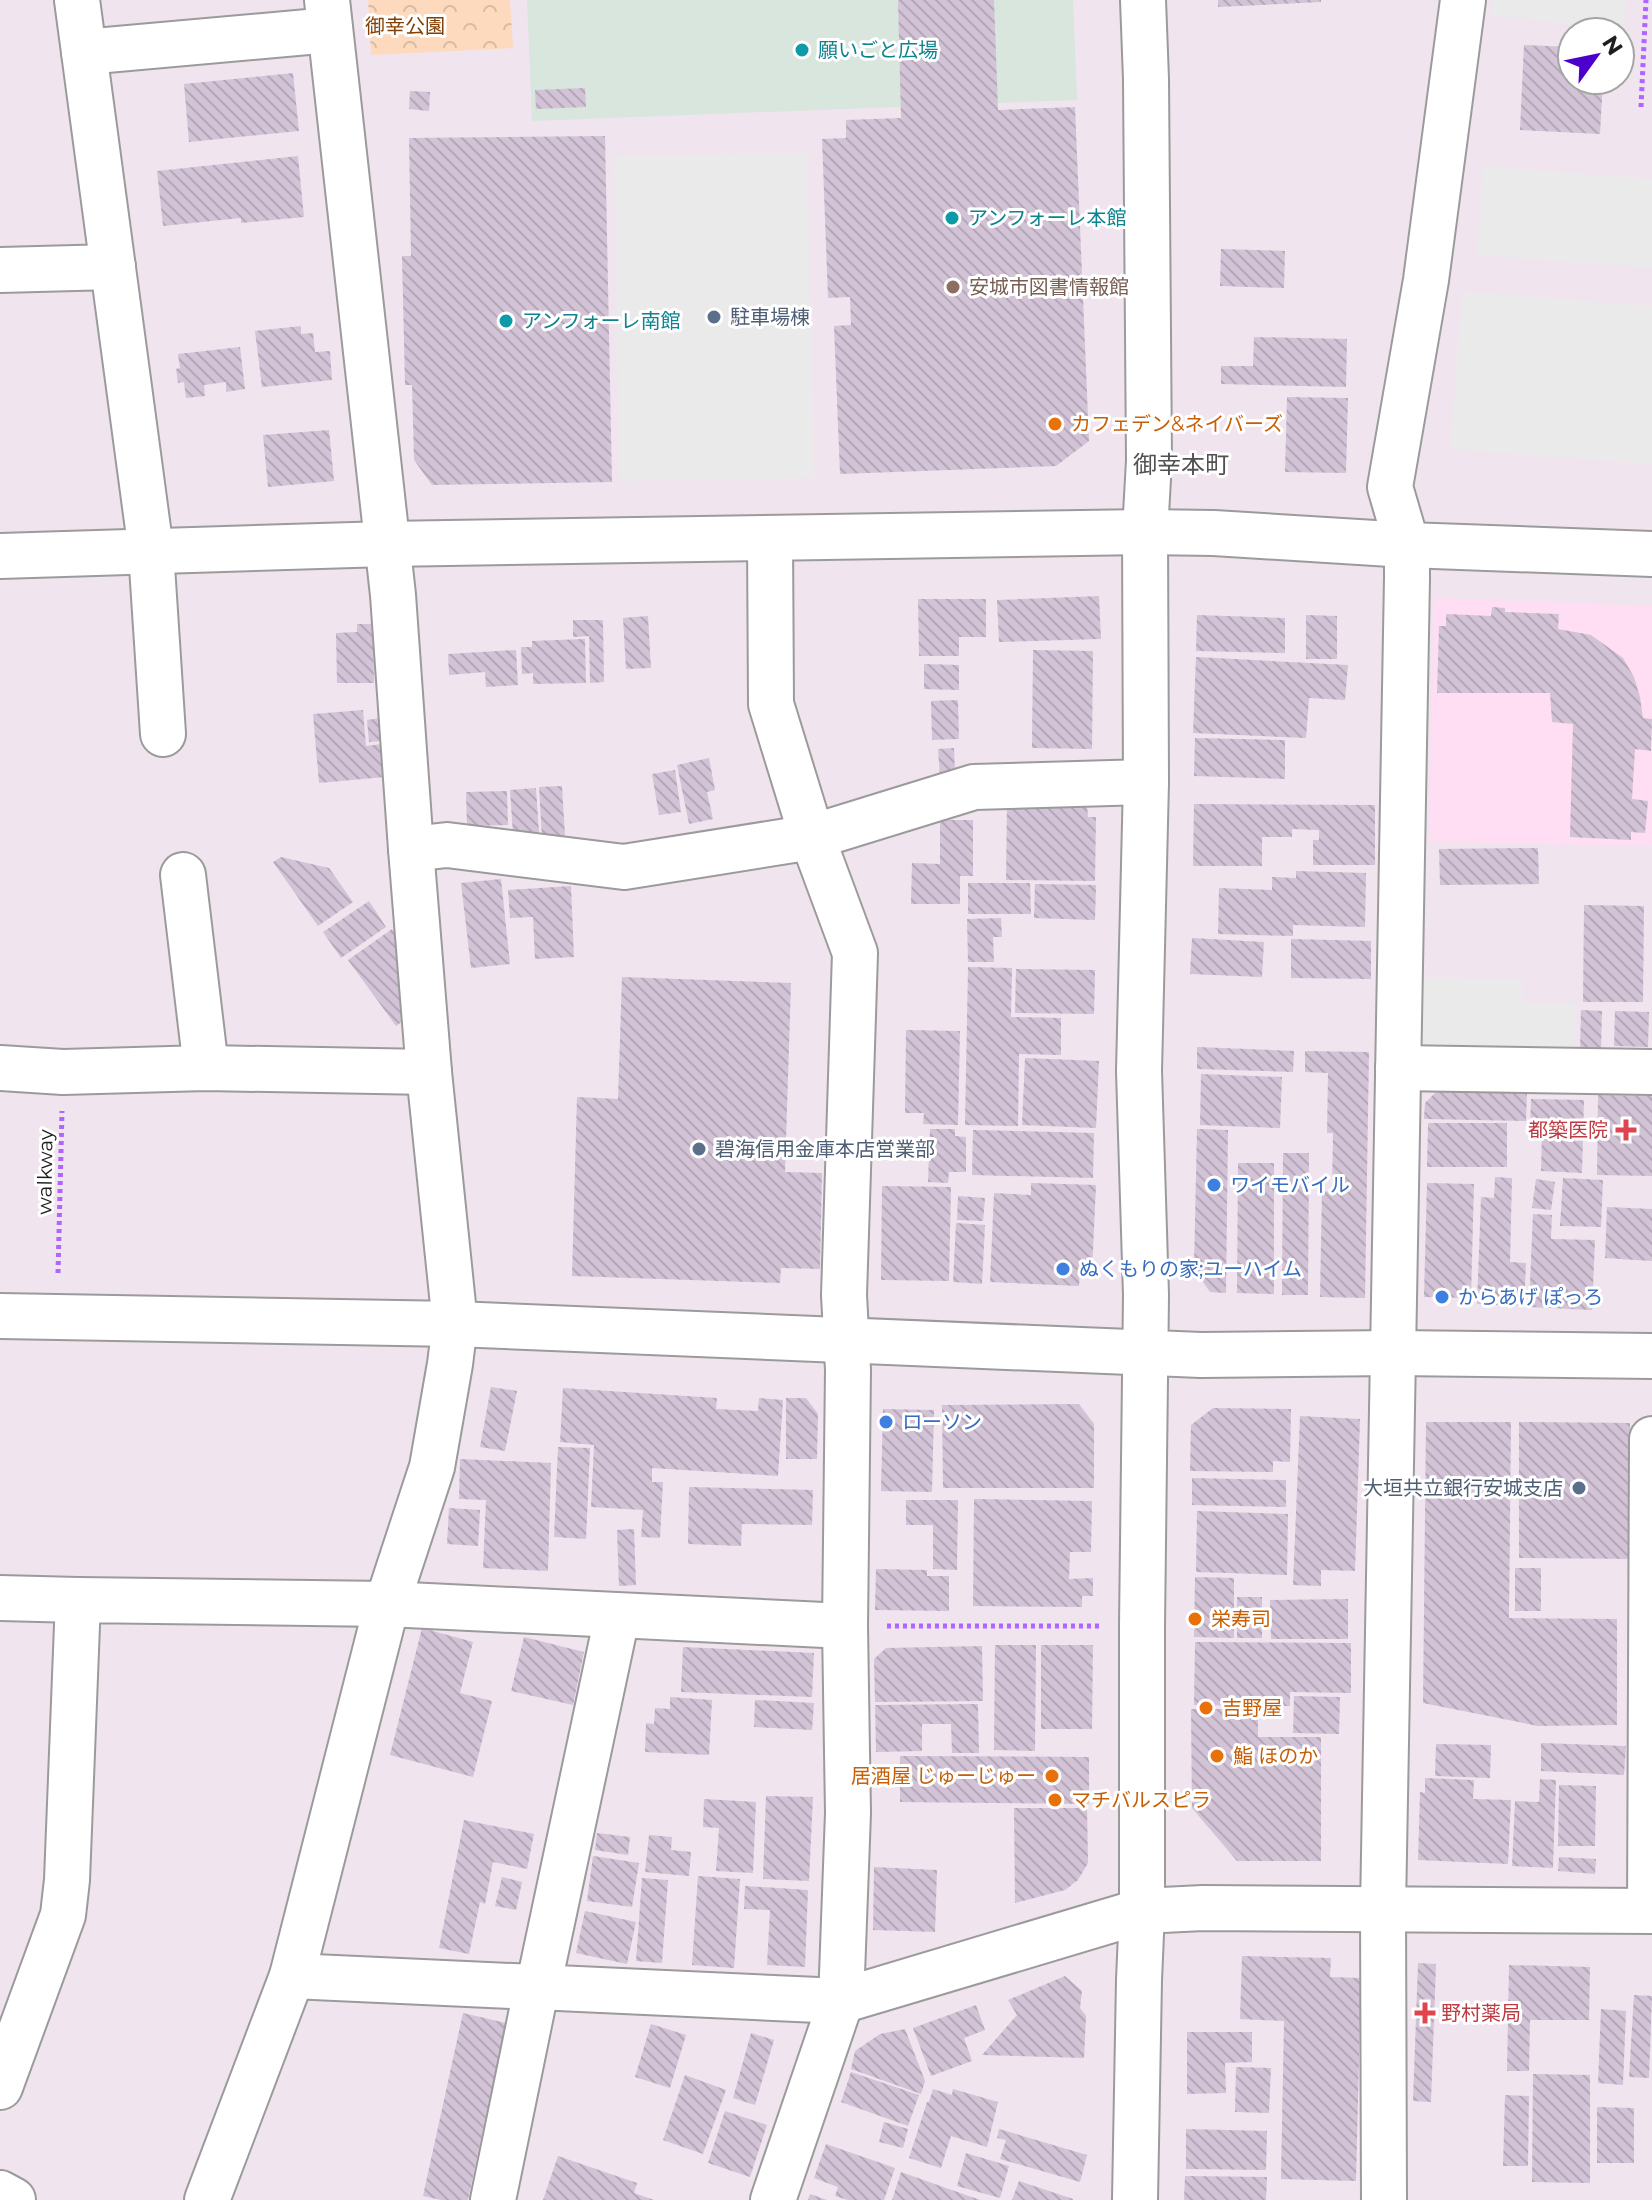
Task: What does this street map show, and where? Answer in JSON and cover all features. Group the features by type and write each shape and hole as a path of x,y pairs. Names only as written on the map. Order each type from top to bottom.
{"street":[{"path":"77,0 151,551 163,734"},
{"path":"1135,2200 1142,1911 1146,1295 1139,1071 1146,782 1145,532 1149,461 1143,0"},
{"path":"1384,2200 1383,1909 1407,545 1390,487 1426,280 1463,0"},
{"path":"84,52 328,15 393,595 429,1072 455,1324 432,1467 387,1604 292,1976 207,2200"},
{"path":"0,270 113,267"},
{"path":"0,556 386,544 1145,532 1652,554"},
{"path":"770,539 771,704 812,837 855,953 844,1295 848,1340 845,1626 848,1813 841,2001 773,2200"},
{"path":"411,849 447,845 624,867 812,837 974,787 1146,782"},
{"path":"183,875 206,1068"},
{"path":"0,1068 63,1072 206,1068 429,1072"},
{"path":"1398,1068 1652,1072"},
{"path":"0,1316 455,1324 1201,1355 1394,1353 1652,1356"},
{"path":"292,1976 841,2001 1142,1911 1203,1908 1651,1911 1652,1439"},
{"path":"0,1598 387,1604 845,1626"},
{"path":"0,2087 63,1915 78,1600"},
{"path":"493,2200 617,1617"},
{"path":"0,2193 13,2200"}],"path":[{"path":"1641,107 1646,0"},
{"name":"walkway","path":"58,1273 63,1072"},
{"path":"845,1626 1142,1626"}],"shaded area":[{"name":"願いごと広場","path":"527,0 1073,0 1077,100 532,121"},
{"path":"1493,0 1627,0 1625,16 1556,16 1556,22 1491,15"},
{"name":"駐車場棟","path":"807,153 814,478 620,481 614,156"},
{"path":"1483,166 1652,179 1652,268 1477,255"},
{"path":"1462,291 1652,306 1652,464 1450,449"},
{"path":"1434,598 1652,606 1652,846 1429,842"},
{"path":"1422,978 1522,979 1522,1003 1575,1004 1574,1055 1421,1053"}],"green space":[{"name":"御幸公園","path":"368,0 510,0 513,48 371,55"}],"building":[{"name":"アンフォーレ本館","path":"898,0 994,0 998,110 1075,107 1089,441 1056,466 840,474 834,326 851,325 850,297 828,298 822,139 846,138 846,120 901,118"},
{"path":"1218,0 1321,0 1321,2 1218,7"},
{"path":"1524,45 1556,46 1556,96 1602,96 1600,134 1520,130"},
{"path":"293,73 299,131 189,142 184,84"},
{"path":"585,88 586,107 536,109 535,90"},
{"path":"410,91 430,92 429,111 409,109"},
{"name":"アンフォーレ南館","path":"605,136 612,482 432,485 414,460 412,385 405,385 402,256 411,256 409,138"},
{"path":"298,156 304,217 241,223 241,218 163,226 157,171"},
{"path":"1221,249 1285,251 1284,288 1220,286"},
{"path":"301,326 301,334 313,333 315,352 330,351 332,380 262,387 255,331"},
{"path":"1254,337 1347,339 1346,387 1221,384 1221,366 1253,366"},
{"path":"240,347 245,389 226,392 226,382 204,385 205,396 186,398 184,382 178,383 178,354"},
{"path":"1287,397 1348,398 1346,473 1285,472"},
{"path":"329,430 334,481 268,487 263,435"},
{"path":"1099,596 1101,639 999,642 997,600"},
{"path":"918,599 986,599 986,637 959,637 959,656 919,656"},
{"path":"1492,607 1505,608 1505,612 1559,614 1558,629 1591,635 1623,658 1634,677 1643,718 1652,719 1651,751 1635,749 1632,799 1648,801 1645,833 1631,832 1631,840 1570,837 1573,724 1552,722 1550,693 1437,693 1439,626 1446,626 1446,614 1491,616"},
{"path":"1197,615 1285,618 1285,653 1196,651"},
{"path":"1306,615 1337,616 1337,659 1306,659"},
{"path":"648,616 651,668 626,669 623,618"},
{"path":"573,620 603,620 604,682 590,683 589,636 573,637"},
{"path":"357,624 373,624 374,683 337,683 336,633 357,632"},
{"path":"585,639 586,683 533,684 533,673 522,674 521,647 532,647 532,641"},
{"path":"516,650 518,685 486,687 485,672 449,675 448,654"},
{"path":"1033,650 1093,651 1092,749 1032,748"},
{"path":"1196,657 1348,665 1345,700 1309,698 1306,738 1193,733"},
{"path":"924,664 959,665 959,690 924,689"},
{"path":"958,700 959,739 932,740 931,701"},
{"path":"363,710 366,746 382,744 385,777 319,783 313,714"},
{"path":"381,718 383,741 369,742 367,720"},
{"path":"1195,738 1285,740 1285,779 1194,776"},
{"path":"954,748 955,776 940,777 938,749"},
{"path":"709,758 715,790 707,792 713,819 689,824 677,765"},
{"path":"675,770 681,812 659,815 652,774"},
{"path":"562,786 565,836 542,837 539,787"},
{"path":"536,788 539,833 513,834 510,790"},
{"path":"507,791 508,825 467,826 466,792"},
{"path":"1007,804 1087,805 1088,817 1096,817 1095,881 1006,880"},
{"path":"1194,804 1375,805 1375,865 1313,865 1313,840 1319,840 1319,830 1292,829 1292,837 1262,837 1262,866 1193,866"},
{"path":"940,820 973,820 973,876 960,876 960,904 911,904 912,863 940,864"},
{"path":"1538,848 1539,884 1440,885 1439,849"},
{"path":"281,857 329,868 353,902 318,926 273,862"},
{"path":"1296,871 1366,873 1365,927 1293,925 1293,936 1218,934 1219,888 1272,890 1272,877 1296,878"},
{"path":"501,879 510,964 471,968 461,883"},
{"path":"968,883 1030,883 1031,914 968,914"},
{"path":"1035,884 1096,885 1095,920 1034,918"},
{"path":"571,886 574,957 535,959 533,917 510,918 508,890"},
{"path":"369,901 386,927 341,958 323,932"},
{"path":"1584,905 1644,906 1643,1002 1583,1002"},
{"path":"1001,918 1002,937 993,937 994,962 968,962 967,919"},
{"path":"392,929 404,946 411,1015 396,1026 348,960"},
{"path":"1192,938 1264,942 1262,977 1190,974"},
{"path":"1291,939 1371,941 1371,979 1291,978"},
{"path":"968,967 1012,968 1011,1017 1061,1018 1061,1055 1019,1054 1018,1126 965,1125"},
{"path":"1016,969 1095,970 1094,1014 1015,1013"},
{"path":"622,977 791,983 785,1172 822,1173 820,1269 781,1268 780,1283 572,1276 577,1097 618,1099"},
{"path":"1581,1010 1602,1011 1601,1052 1580,1052"},
{"path":"1615,1011 1649,1012 1648,1047 1614,1046"},
{"path":"906,1030 960,1031 958,1125 923,1124 924,1113 905,1113"},
{"path":"1197,1047 1294,1051 1293,1072 1197,1069"},
{"path":"1305,1051 1369,1052 1365,1298 1320,1297 1322,1191 1332,1192 1333,1133 1327,1133 1328,1073 1305,1072"},
{"path":"1025,1058 1099,1061 1096,1128 1022,1125"},
{"path":"1201,1074 1282,1077 1280,1128 1200,1125"},
{"path":"1439,1089 1527,1091 1526,1121 1424,1119 1425,1103"},
{"path":"1598,1095 1652,1096 1652,1176 1597,1175"},
{"path":"1531,1099 1584,1100 1582,1173 1541,1171 1542,1130 1530,1130"},
{"path":"1428,1123 1507,1123 1507,1167 1427,1167"},
{"path":"930,1129 955,1129 955,1136 966,1137 966,1172 949,1172 948,1183 928,1182"},
{"path":"1197,1129 1228,1130 1226,1293 1210,1292 1194,1269"},
{"path":"973,1130 1094,1133 1093,1178 972,1175"},
{"path":"1283,1153 1309,1153 1308,1295 1282,1295"},
{"path":"1238,1163 1274,1163 1274,1294 1237,1293"},
{"path":"1495,1177 1512,1178 1510,1262 1526,1263 1524,1306 1477,1304 1481,1197 1494,1198"},
{"path":"1563,1178 1603,1180 1601,1227 1560,1226"},
{"path":"1536,1179 1555,1182 1551,1210 1532,1208"},
{"path":"1031,1183 1096,1185 1092,1271 1080,1271 1079,1286 990,1282 994,1193 1031,1195"},
{"path":"1427,1183 1474,1184 1471,1298 1424,1297"},
{"path":"882,1186 951,1187 949,1281 881,1280"},
{"path":"958,1196 985,1198 983,1221 957,1220"},
{"path":"1607,1207 1652,1209 1652,1261 1605,1258"},
{"path":"1533,1214 1552,1215 1551,1239 1595,1240 1592,1310 1529,1307"},
{"path":"956,1223 985,1225 982,1284 953,1282"},
{"path":"491,1387 517,1391 505,1451 480,1447"},
{"path":"563,1388 717,1398 716,1409 758,1411 759,1398 783,1400 778,1476 652,1468 652,1482 663,1482 660,1538 641,1537 643,1510 591,1507 594,1445 560,1442"},
{"path":"786,1398 806,1398 818,1414 817,1459 786,1459"},
{"path":"1079,1404 1094,1424 1094,1488 943,1488 942,1405"},
{"path":"1213,1408 1291,1409 1290,1462 1273,1461 1273,1472 1190,1471 1191,1425"},
{"path":"883,1409 934,1410 932,1492 881,1491"},
{"path":"1300,1416 1360,1419 1355,1571 1321,1570 1321,1586 1293,1585"},
{"path":"1426,1422 1511,1422 1509,1618 1617,1619 1617,1725 1538,1726 1423,1703"},
{"path":"1519,1422 1630,1423 1630,1559 1519,1558"},
{"path":"558,1447 590,1448 586,1539 554,1537"},
{"path":"460,1459 551,1463 548,1571 483,1568 486,1500 459,1499"},
{"path":"1192,1478 1286,1480 1286,1507 1192,1505"},
{"path":"689,1487 813,1490 812,1525 742,1524 741,1546 688,1544"},
{"path":"974,1499 1092,1501 1091,1552 1070,1552 1069,1579 1093,1578 1093,1596 1082,1596 1082,1607 973,1606"},
{"path":"906,1500 958,1500 957,1570 933,1569 933,1525 906,1525"},
{"path":"449,1508 480,1510 478,1546 447,1544"},
{"path":"1197,1511 1288,1514 1287,1575 1196,1572"},
{"path":"634,1529 636,1585 619,1586 617,1530"},
{"path":"1515,1568 1541,1568 1541,1611 1515,1611"},
{"path":"876,1569 927,1570 927,1576 949,1576 949,1611 875,1610"},
{"path":"1195,1577 1234,1578 1234,1638 1194,1637"},
{"path":"1237,1597 1262,1597 1262,1638 1237,1638"},
{"path":"1348,1599 1348,1639 1271,1639 1270,1600"},
{"path":"422,1628 473,1642 460,1693 492,1701 473,1777 390,1755"},
{"path":"524,1637 584,1652 573,1705 511,1691"},
{"path":"1195,1642 1351,1643 1351,1693 1290,1692 1290,1706 1194,1705"},
{"path":"995,1645 1036,1645 1035,1751 994,1750"},
{"path":"1041,1645 1093,1645 1092,1729 1041,1729"},
{"path":"982,1646 983,1701 875,1702 874,1659 886,1648"},
{"path":"683,1647 814,1653 812,1697 681,1692"},
{"path":"1294,1696 1340,1697 1339,1734 1293,1733"},
{"path":"670,1697 712,1700 709,1755 645,1752 646,1723 654,1724 655,1708 670,1709"},
{"path":"755,1700 814,1703 812,1730 754,1727"},
{"path":"978,1704 979,1753 952,1753 951,1724 922,1724 922,1751 876,1752 875,1705"},
{"path":"1191,1709 1258,1709 1258,1737 1321,1737 1321,1861 1237,1861 1192,1808"},
{"path":"1541,1743 1626,1746 1624,1775 1541,1771"},
{"path":"1436,1744 1491,1745 1490,1778 1435,1776"},
{"path":"900,1756 1089,1757 1089,1804 900,1802"},
{"path":"1425,1778 1474,1780 1473,1799 1511,1800 1508,1864 1418,1860 1420,1792 1425,1793"},
{"path":"1540,1779 1556,1780 1553,1868 1512,1866 1515,1801 1539,1802"},
{"path":"1559,1785 1596,1786 1595,1846 1558,1846"},
{"path":"766,1796 813,1797 809,1881 763,1879"},
{"path":"704,1799 756,1802 753,1873 716,1871 719,1828 703,1827"},
{"path":"1014,1808 1087,1808 1088,1863 1078,1880 1065,1890 1015,1903"},
{"path":"464,1820 534,1834 527,1869 493,1862 485,1904 480,1902 469,1954 439,1948"},
{"path":"597,1833 630,1837 628,1855 595,1850"},
{"path":"649,1835 672,1837 671,1850 691,1852 689,1876 645,1872"},
{"path":"593,1856 639,1863 632,1907 587,1901"},
{"path":"1559,1857 1596,1859 1595,1874 1558,1871"},
{"path":"874,1867 937,1870 935,1932 873,1930"},
{"path":"698,1876 740,1879 734,1968 692,1965"},
{"path":"502,1877 522,1882 516,1910 495,1906"},
{"path":"642,1878 668,1880 662,1963 636,1961"},
{"path":"745,1886 808,1890 805,1967 767,1965 770,1910 744,1909"},
{"path":"585,1911 636,1922 627,1964 576,1953"},
{"path":"1242,1956 1331,1958 1330,1977 1361,1978 1356,2181 1281,2179 1284,2021 1240,2019"},
{"path":"1418,1963 1436,1964 1431,2102 1413,2101"},
{"path":"1509,1965 1590,1967 1589,2020 1530,2020 1529,2071 1507,2071"},
{"path":"1065,1976 1082,1991 1080,2008 1086,2016 1084,2058 982,2055 1017,2015 1008,2000"},
{"path":"1634,1995 1652,1996 1649,2078 1629,2077"},
{"path":"976,2005 985,2030 964,2038 972,2061 931,2076 913,2028"},
{"path":"1601,2009 1626,2011 1623,2085 1598,2083"},
{"path":"463,2013 506,2023 468,2200 441,2200 423,2196"},
{"path":"651,2024 686,2035 670,2088 635,2077"},
{"path":"905,2029 925,2081 921,2094 851,2069 855,2051 880,2034"},
{"path":"1187,2032 1252,2032 1252,2062 1225,2063 1226,2093 1187,2094"},
{"path":"751,2033 774,2040 755,2105 733,2098"},
{"path":"1236,2067 1271,2068 1269,2113 1235,2112"},
{"path":"851,2072 919,2095 908,2126 841,2102"},
{"path":"1533,2074 1590,2075 1590,2183 1532,2182"},
{"path":"685,2075 726,2090 703,2154 663,2140"},
{"path":"933,2089 952,2095 953,2089 998,2102 987,2147 951,2136 941,2168 909,2158"},
{"path":"1505,2095 1529,2096 1528,2166 1503,2166"},
{"path":"1597,2107 1634,2108 1634,2163 1597,2163"},
{"path":"725,2111 767,2125 750,2177 708,2163"},
{"path":"884,2122 908,2129 903,2148 879,2142"},
{"path":"999,2129 1087,2155 1080,2182 1000,2159 1006,2140 997,2138"},
{"path":"1186,2129 1267,2131 1266,2170 1186,2169"},
{"path":"826,2144 895,2168 884,2200 848,2200 835,2196 838,2187 814,2178"},
{"path":"966,2153 1009,2166 1000,2198 957,2186"},
{"path":"558,2156 637,2183 634,2193 654,2200 543,2200"},
{"path":"901,2172 980,2200 892,2200"},
{"path":"1185,2176 1267,2177 1266,2200 1184,2200"},
{"path":"1019,2181 1073,2199 1073,2200 1012,2200"},
{"path":"810,2194 827,2200 808,2200"}],"place":[{"name":"願いごと広場","path":"802,50"},
{"name":"アンフォーレ本館","path":"952,218"},
{"name":"安城市図書情報館","path":"953,287"},
{"name":"駐車場棟","path":"714,317"},
{"name":"アンフォーレ南館","path":"506,321"},
{"name":"カフェデン&ネイバーズ","path":"1055,424"},
{"name":"都築医院","path":"1626,1130"},
{"name":"碧海信用金庫本店営業部","path":"699,1149"},
{"name":"ワイモバイル","path":"1214,1185"},
{"name":"ぬくもりの家;ユーハイム","path":"1063,1269"},
{"name":"からあげ ぽっろ","path":"1442,1297"},
{"name":"ローソン","path":"886,1422"},
{"name":"大垣共立銀行安城支店","path":"1579,1488"},
{"name":"栄寿司","path":"1195,1619"},
{"name":"吉野屋","path":"1206,1708"},
{"name":"鮨 ほのか","path":"1217,1756"},
{"name":"居酒屋 じゅーじゅー","path":"1052,1776"},
{"name":"マチバルスピラ","path":"1055,1800"},
{"name":"野村薬局","path":"1425,2013"}],"district":[{"name":"御幸本町","path":"1181,465"}]}
